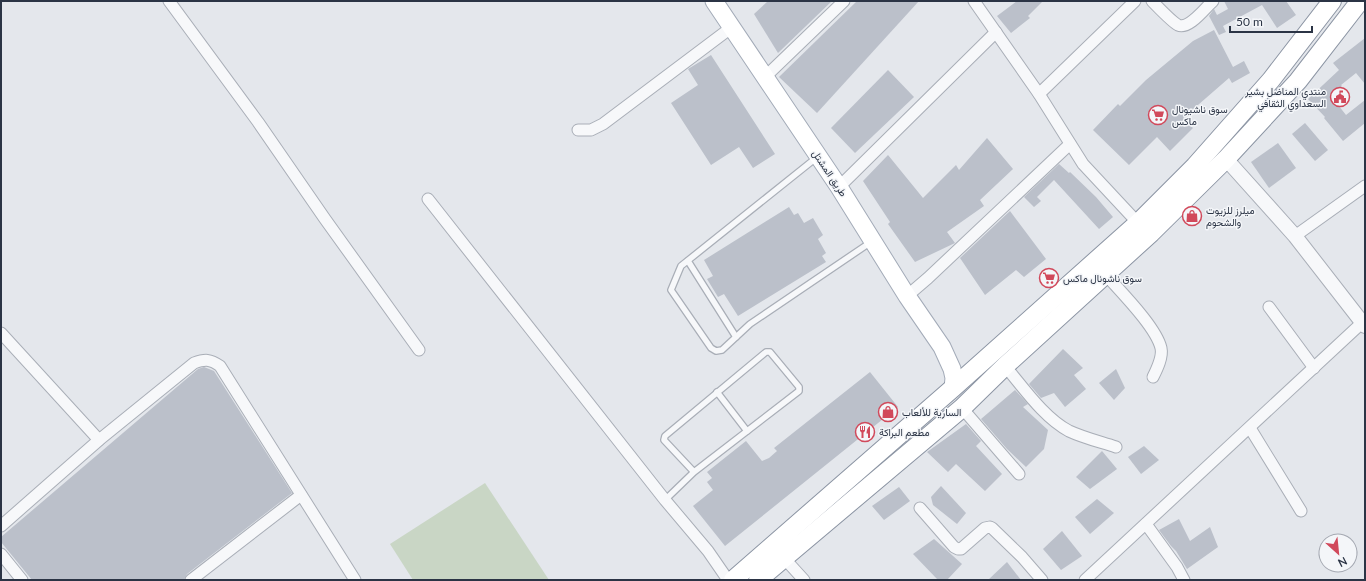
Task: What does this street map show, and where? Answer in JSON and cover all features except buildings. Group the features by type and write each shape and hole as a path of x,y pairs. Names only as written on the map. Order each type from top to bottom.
{"highway":[{"path":"733,580 953,388 1138,223 1195,166 1271,80 1332,1"},
{"path":"758,580 962,408 1005,366 1151,233 1226,159 1298,81 1356,2"}],"main road":[{"name":"طريق المشتل","path":"714,1 839,187 907,296 942,347 952,369 954,378 953,388"},
{"name":"طريق المشتل","path":"942,347 958,362 967,366 976,367"}],"street":[{"path":"169,1 249,109 325,219 419,350"},
{"path":"766,77 844,1"},
{"path":"974,1 1039,94 1083,164 1138,223"},
{"path":"1039,94 1135,1"},
{"path":"1152,1 1177,25 1184,26 1191,23 1213,1"},
{"path":"578,130 591,130 603,124 732,27"},
{"path":"839,187 996,32"},
{"path":"907,296 934,273 1070,144"},
{"path":"1085,580 1364,323 1295,236 1226,159"},
{"path":"1295,236 1365,186"},
{"path":"428,199 665,500 708,551 728,580"},
{"path":"1106,275 1139,313 1155,335 1162,349 1159,363 1153,378"},
{"path":"1269,307 1314,368"},
{"path":"1,333 99,440"},
{"path":"1,526 99,440 194,363 204,359 213,360 220,366 355,580"},
{"path":"1005,366 1038,405 1069,431 1116,447"},
{"path":"962,408 1019,474"},
{"path":"1250,428 1301,511"},
{"path":"191,580 301,495"},
{"path":"920,508 954,547 958,549 961,549 985,528 992,528 1022,557 1042,580"},
{"path":"1146,524 1177,567 1184,580"},
{"path":"1,554 22,580"},
{"path":"784,558 804,580"}],"lane":[{"path":"818,156 682,266 671,290 711,348 716,351 722,350 750,324 873,241"},
{"path":"688,262 736,337"},
{"path":"665,500 694,472 799,391 799,387 769,352 717,392 665,436 664,440 694,472"},
{"path":"717,392 747,431"}],"green space":[{"path":"485,483 549,580 413,580 390,544"}],"place":[{"name":"منتدي المناضل بشير السعداوي الثقافي","path":"1340,97"},
{"name":"سوق ناشيونال ماكس","path":"1158,115"},
{"name":"ميلرز للزيوت والشحوم","path":"1192,216"},
{"name":"سوق ناشونال ماكس","path":"1049,278"},
{"name":"السارية للألعاب","path":"888,412"},
{"name":"مطعم البراكة","path":"865,432"}]}
